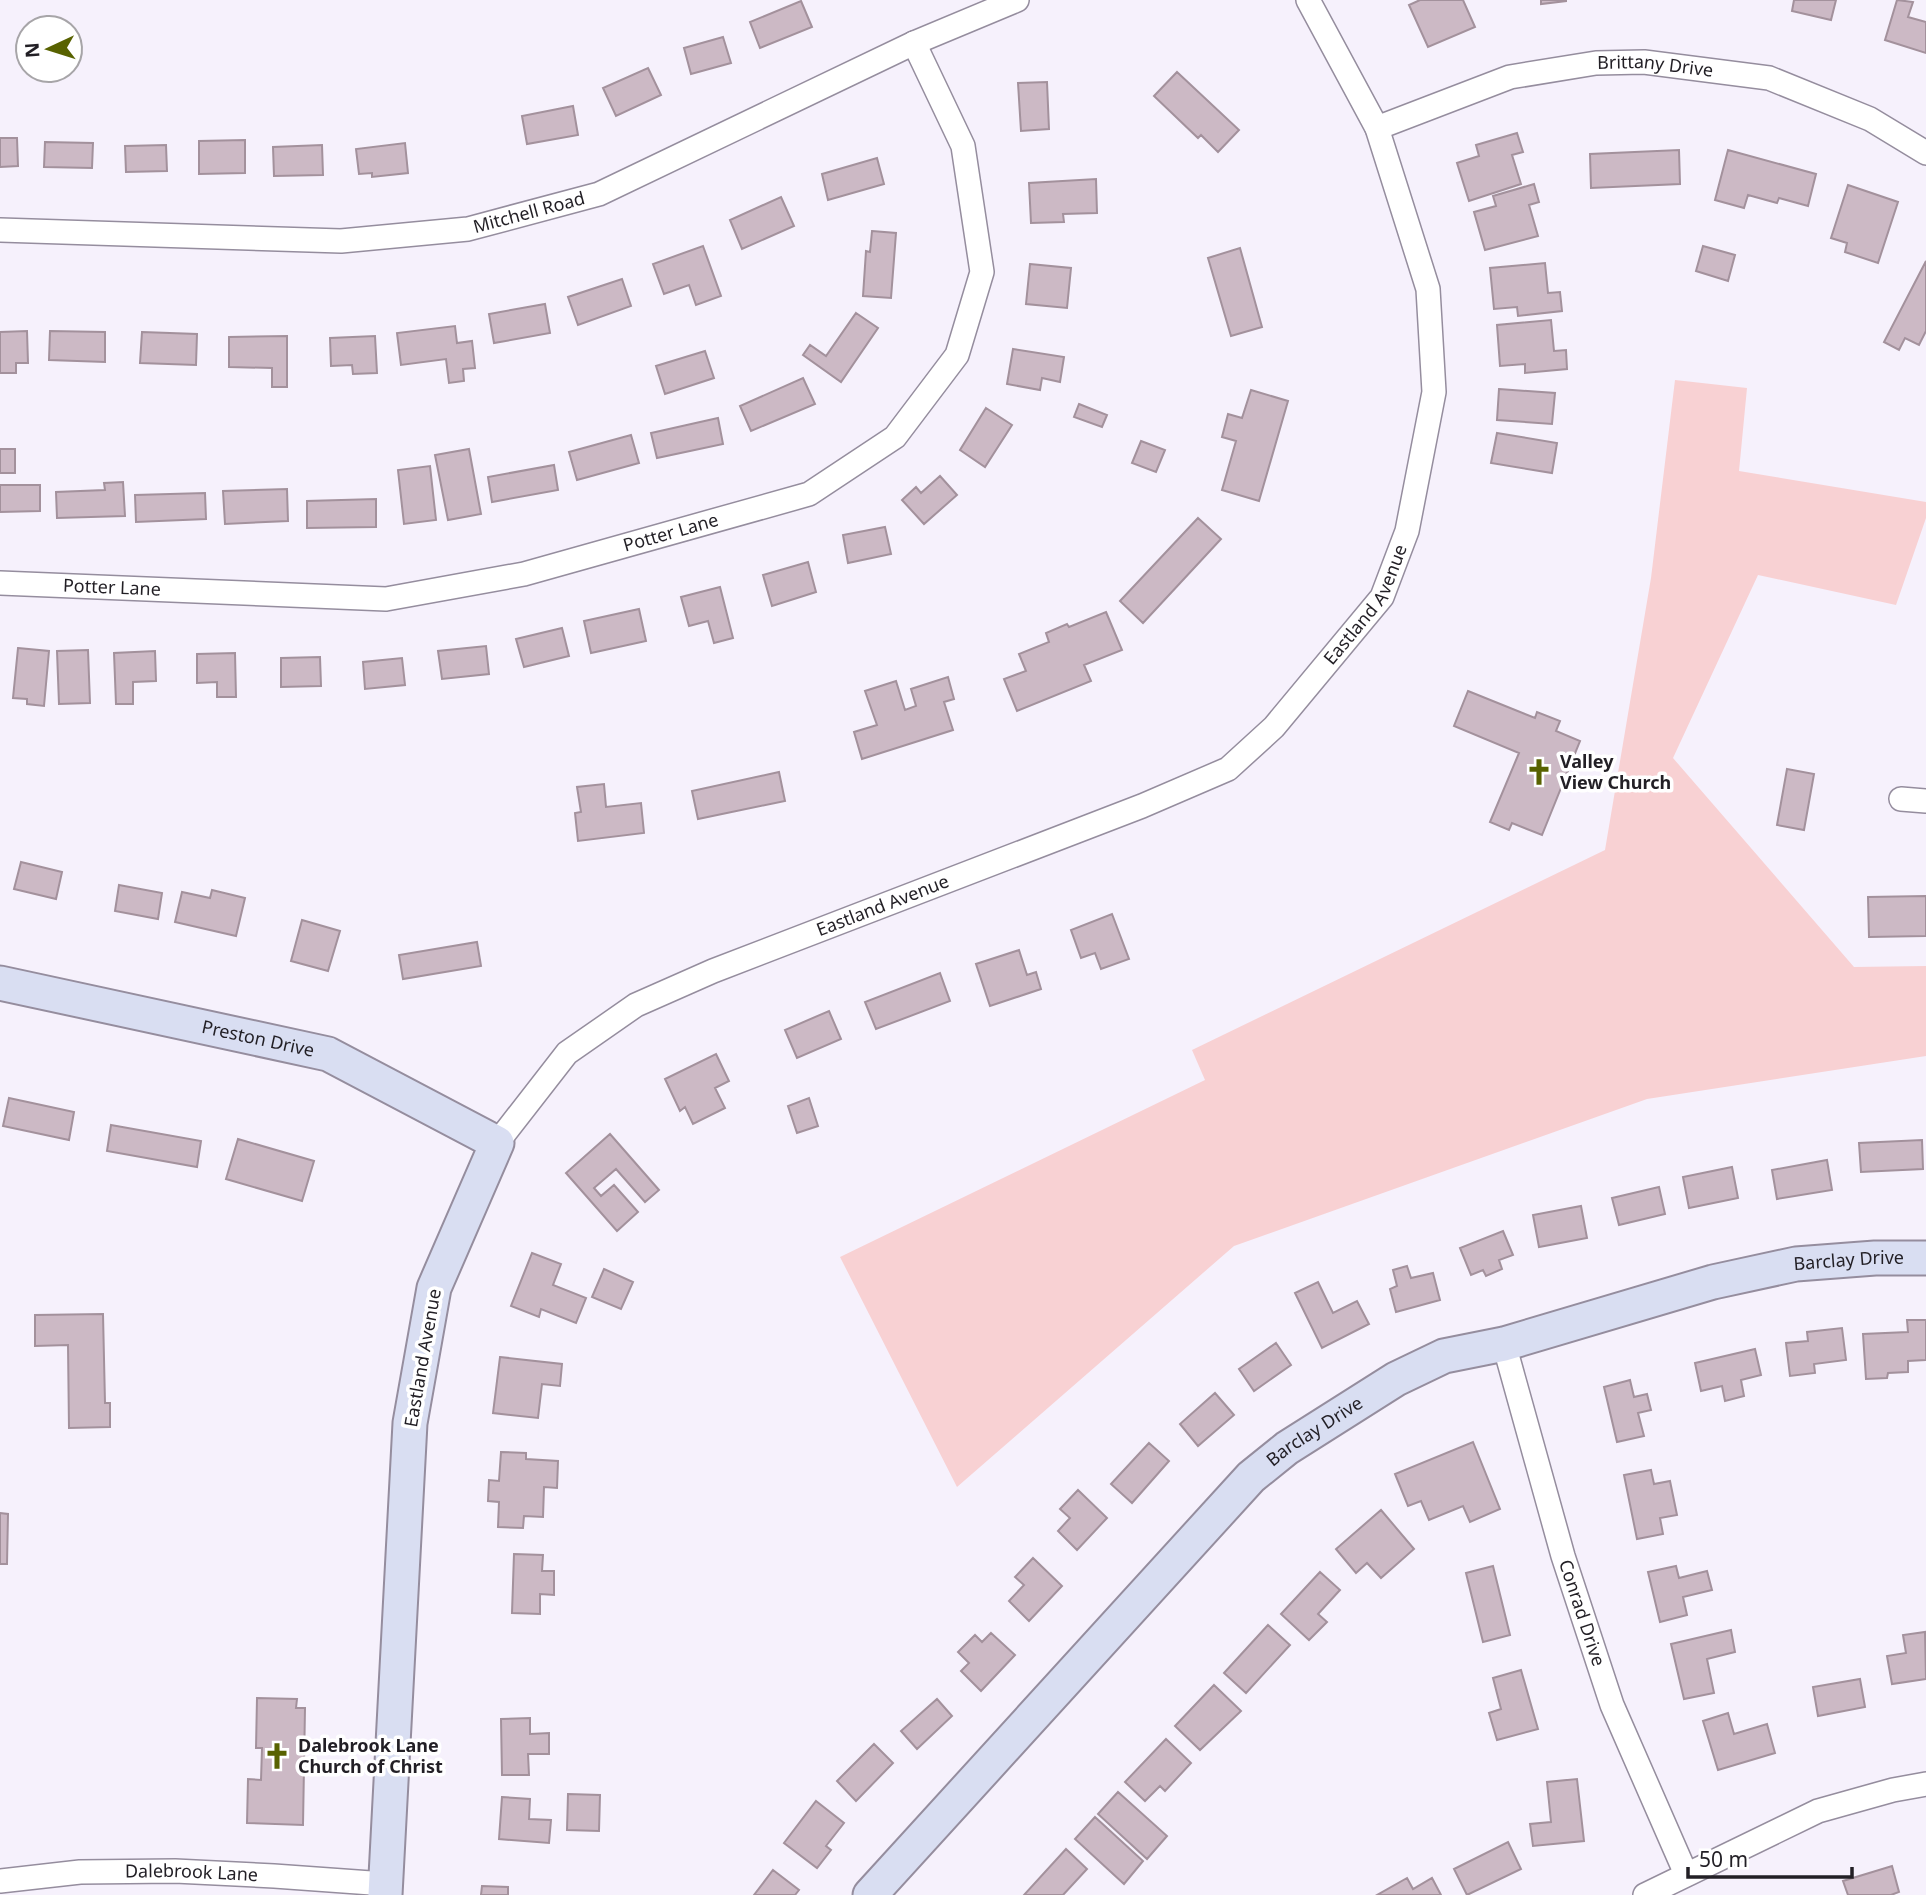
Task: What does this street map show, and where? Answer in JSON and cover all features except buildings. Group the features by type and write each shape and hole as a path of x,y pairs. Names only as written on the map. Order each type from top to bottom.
{"street":[{"name":"Mitchell Road","path":"0,230 341,241 468,229 599,194 914,43 1017,0"},
{"name":"Eastland Avenue","path":"385,1890 410,1423 434,1288 497,1143 567,1053 636,1005 713,971 1142,806 1228,769 1275,727 1382,597 1408,531 1434,392 1428,289 1377,128 1308,0"},
{"name":"Potter Lane","path":"0,583 386,599 524,574 809,494 895,437 957,355 982,272 963,146 914,43"},
{"name":"Brittany Drive","path":"1377,128 1510,77 1596,63 1644,62 1769,79 1870,119 1926,153"},
{"path":"1901,799 1926,801"},
{"name":"Preston Drive","path":"0,983 328,1054 497,1143"},
{"name":"Barclay Drive","path":"870,1895 1251,1478 1287,1448 1396,1379 1444,1356 1504,1344 1713,1282 1796,1264 1875,1258 1926,1258"},
{"name":"Conrad Drive","path":"1504,1344 1563,1556 1612,1705 1686,1874"},
{"path":"1645,1895 1818,1811 1926,1783"},
{"name":"Dalebrook Lane","path":"0,1881 80,1872 175,1871 274,1876 385,1890"}],"shaded area":[{"path":"1675,380 1747,388 1739,471 1926,502 1926,518 1896,605 1758,575 1673,758 1854,967 1926,966 1926,1056 1647,1099 1234,1246 957,1487 840,1257 1205,1080 1192,1050 1605,850 1651,578"}],"place":[{"name":"Valley View Church","path":"1539,772"},
{"name":"Dalebrook Lane Church of Christ","path":"277,1756"}]}
